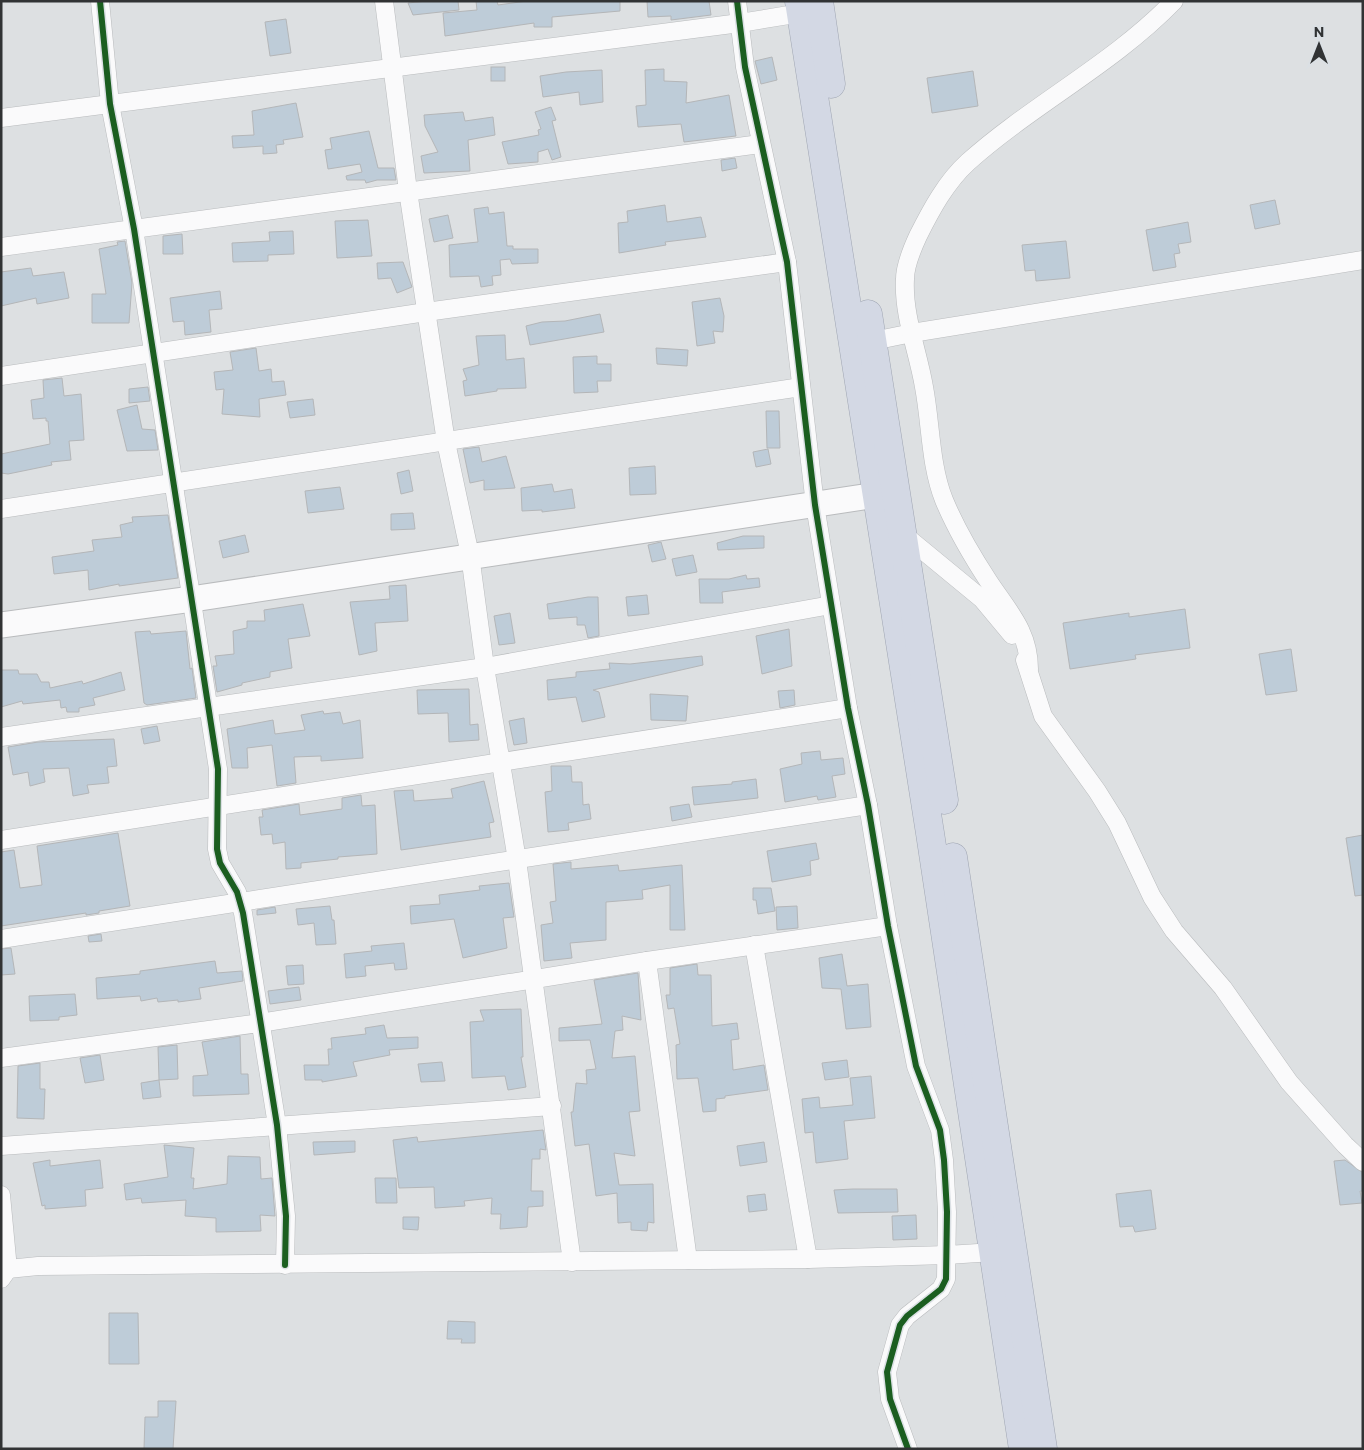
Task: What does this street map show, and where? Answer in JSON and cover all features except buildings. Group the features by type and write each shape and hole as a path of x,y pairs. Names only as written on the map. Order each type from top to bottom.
{"highway":[{"path":"806,5 873,341 886,494 903,534 1043,1449"},
{"path":"806,5 886,494 1023,1449"}],"street":[{"path":"100,1 110,104 134,229 218,769 217,849 220,863 240,901 277,1125 286,1216 285,1265"},
{"path":"384,1 408,191 446,442 470,555 485,667 518,860 572,1262"},
{"path":"737,1 745,67 760,144 787,262 815,505 848,708 868,805 888,926 916,1066 940,1130 947,1212 946,1279 941,1289 907,1316 900,1325 887,1372 890,1399 908,1449"},
{"path":"1029,669 1028,650 1019,626 978,565 944,498 937,475 924,387 905,304 904,276 912,250 927,219 953,179 967,162 1140,33 1174,1"},
{"path":"1,118 393,66 740,23 806,5"},
{"path":"1,247 760,144"},
{"path":"873,341 912,333 1363,260"},
{"path":"1,376 426,312 787,262"},
{"path":"1,508 802,387"},
{"path":"1,625 886,494"},
{"path":"903,534 982,599 1016,642 1029,669 1043,716 1097,791 1116,823 1152,897 1174,931 1223,988 1289,1082 1345,1145 1363,1162"},
{"path":"1,737 208,709 485,667 831,605"},
{"path":"1,840 848,708"},
{"path":"1,939 868,805"},
{"path":"1,1058 260,1023 647,961 888,926"},
{"path":"754,945 808,1260"},
{"path":"647,961 688,1260"},
{"path":"1,1146 552,1106"},
{"path":"1,1195 5,1274 54,1266 808,1260 994,1252"}],"cycle path":[{"path":"100,1 110,104 134,229 218,769 217,849 220,863 237,892 243,913 277,1125 286,1216 285,1265"},
{"path":"737,1 745,67 787,262 815,505 848,708 868,805 888,926 916,1066 940,1130 944,1160 947,1212 946,1279 941,1289 907,1316 900,1325 887,1372 890,1399 908,1449"}]}
